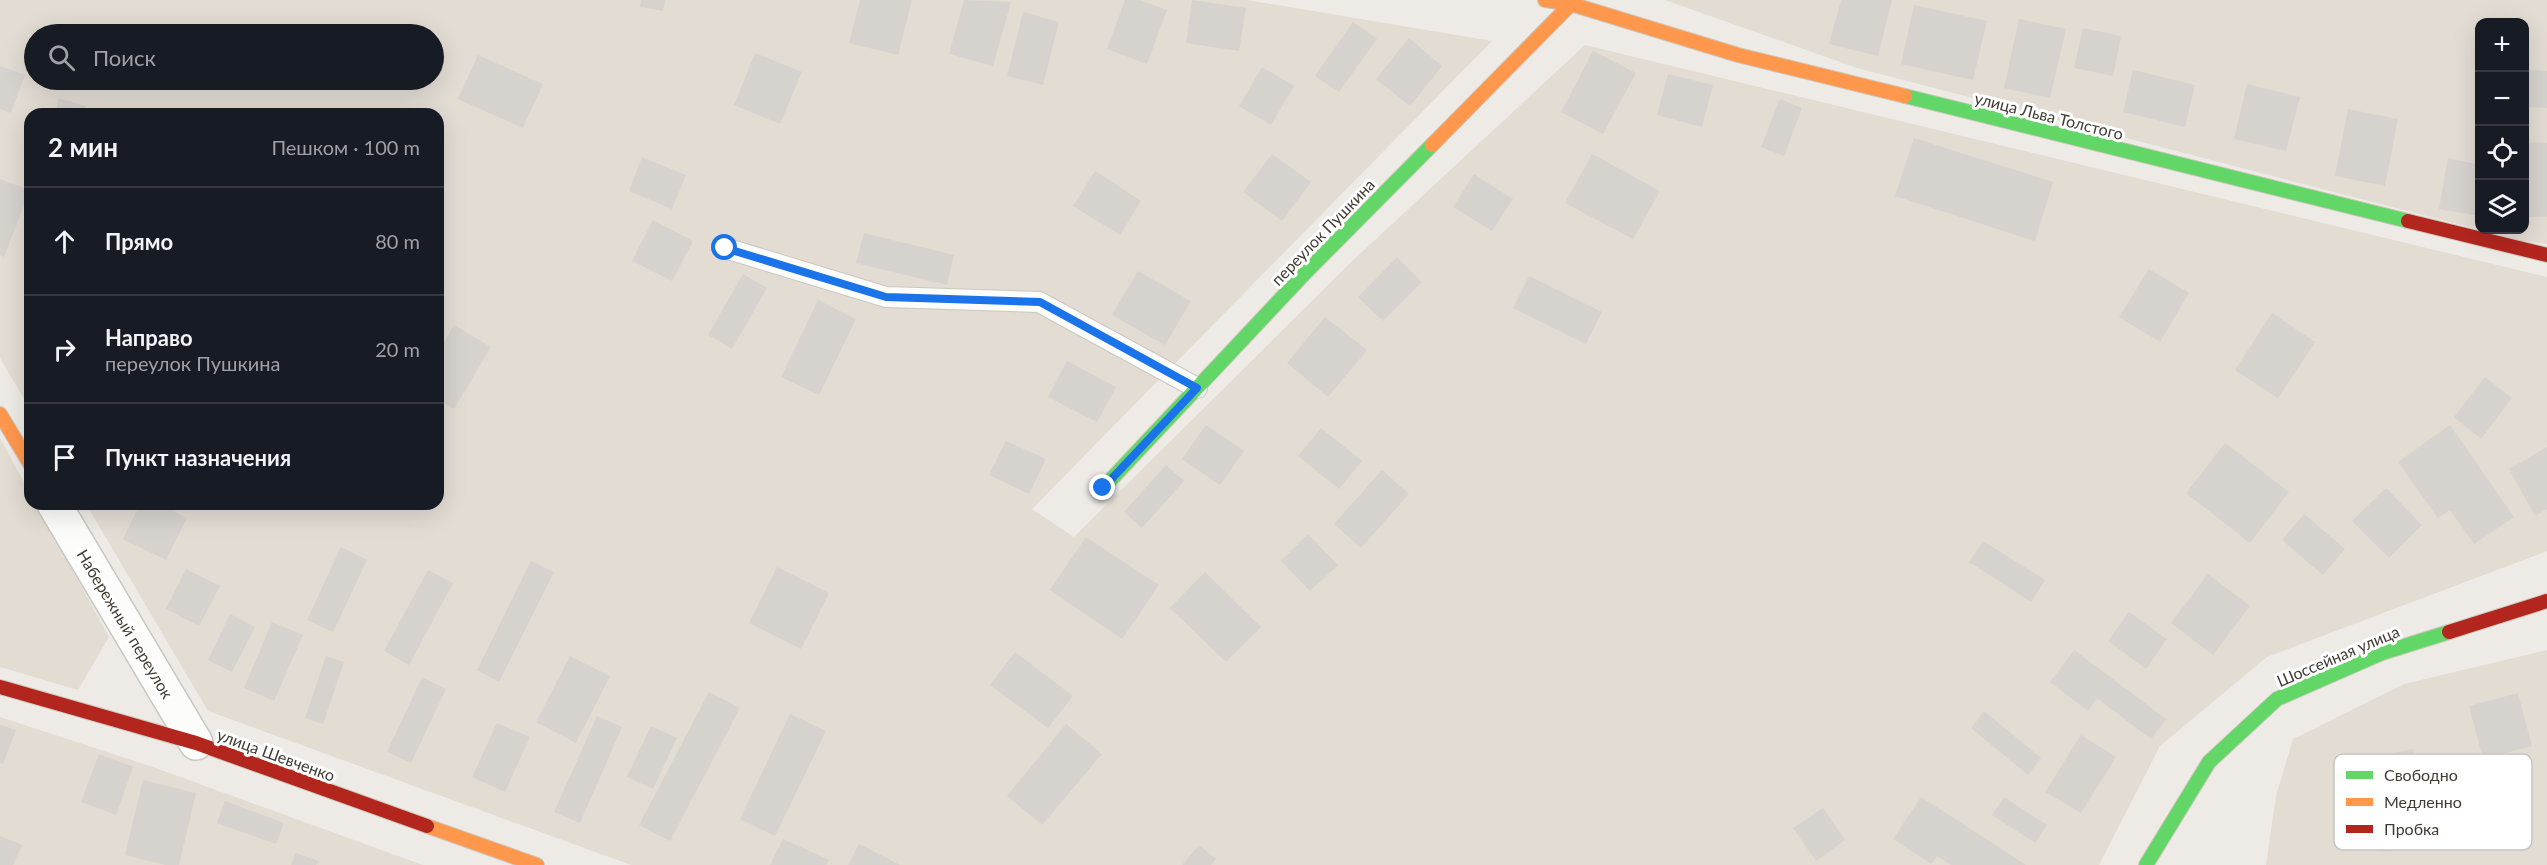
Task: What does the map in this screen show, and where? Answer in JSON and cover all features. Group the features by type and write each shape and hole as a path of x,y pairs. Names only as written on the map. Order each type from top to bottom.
{"street":[{"name":"улица Льва Толстого","path":"1545,0 1571,4 1738,55 2547,255"},
{"name":"переулок Пушкина","path":"1103,488 1306,272 1571,4"},
{"path":"0,414 24,454"},
{"name":"Набережный переулок","path":"58,510 196,744"},
{"name":"Шоссейная улица","path":"2146,865 2209,762 2277,699 2382,653 2547,602"},
{"name":"улица Шевченко","path":"0,687 196,744 537,865"}],"lane":[{"path":"725,248 886,297 1040,302 1197,388"}],"shaded area":[{"path":"0,0 1247,0 1492,41 1032,509 1074,537 1349,264 1585,45 2547,277 2547,551 2267,657 2160,746 2099,865 631,865 208,711 90,510 444,510 444,108 24,108 24,399 0,358"},
{"path":"1665,0 2547,0 2547,244 2496,234 2529,234 2529,18 2475,18 2475,229 1857,68"},
{"path":"0,438 24,482 24,510 39,510 109,637 78,690 0,667"},
{"path":"2547,650 2547,865 2266,865 2276,796 2293,739 2404,684"},
{"path":"0,717 153,767 423,865 0,865"}],"building":[{"path":"641,0 665,0 663,11 640,7"},
{"path":"860,0 912,0 898,55 849,43"},
{"path":"964,0 1011,2 993,66 949,54"},
{"path":"1125,0 1139,0 1167,10 1147,64 1107,49"},
{"path":"1192,0 1246,8 1239,51 1186,43"},
{"path":"1841,0 1892,0 1878,56 1829,44"},
{"path":"1914,5 1987,21 1973,80 1901,64"},
{"path":"1023,12 1059,22 1043,85 1007,76"},
{"path":"2019,19 2066,29 2050,98 2004,88"},
{"path":"1353,22 1377,39 1339,92 1315,76"},
{"path":"2083,28 2121,36 2113,76 2074,68"},
{"path":"1409,38 1442,66 1410,106 1376,79"},
{"path":"1593,51 1636,73 1603,134 1561,112"},
{"path":"755,53 802,72 780,124 734,105"},
{"path":"478,55 543,84 523,128 458,99"},
{"path":"0,66 24,75 24,78 11,113 0,109"},
{"path":"1262,67 1294,86 1271,125 1239,106"},
{"path":"2529,69 2547,71 2547,108 2529,107"},
{"path":"2133,70 2195,85 2185,127 2123,112"},
{"path":"1668,74 1713,85 1702,127 1657,115"},
{"path":"2247,84 2300,97 2286,151 2234,139"},
{"path":"59,98 86,106 86,108 56,108"},
{"path":"1780,99 1802,108 1784,156 1761,147"},
{"path":"2348,109 2398,119 2385,186 2335,176"},
{"path":"1914,138 2053,182 2035,241 1895,196"},
{"path":"2529,142 2547,143 2547,217 2529,217"},
{"path":"1272,154 1311,182 1282,221 1243,192"},
{"path":"1592,154 1660,191 1633,239 1565,203"},
{"path":"642,157 686,175 672,209 629,191"},
{"path":"2448,158 2475,164 2475,215 2439,209"},
{"path":"1095,171 1141,201 1120,235 1073,206"},
{"path":"1474,174 1513,199 1492,231 1453,207"},
{"path":"0,179 24,188 24,205 4,257 0,255"},
{"path":"653,220 693,241 672,281 632,261"},
{"path":"864,233 954,255 947,285 856,263"},
{"path":"1397,257 1422,282 1383,321 1358,297"},
{"path":"2149,269 2189,293 2160,342 2119,317"},
{"path":"1138,271 1191,301 1165,345 1112,315"},
{"path":"743,274 767,288 732,349 708,335"},
{"path":"1529,276 1602,312 1586,344 1513,308"},
{"path":"818,300 856,319 819,395 781,377"},
{"path":"2272,313 2315,342 2278,398 2235,370"},
{"path":"1325,317 1367,350 1328,397 1287,363"},
{"path":"454,325 491,347 454,409 444,403 444,342"},
{"path":"1067,361 1116,387 1097,422 1048,397"},
{"path":"2485,377 2512,398 2481,439 2454,417"},
{"path":"1206,425 1244,451 1220,485 1182,459"},
{"path":"2450,425 2514,517 2474,544 2450,510 2438,518 2398,462"},
{"path":"1321,428 1362,461 1339,489 1298,456"},
{"path":"1006,441 1046,459 1029,494 989,475"},
{"path":"2225,443 2289,492 2250,543 2186,493"},
{"path":"2547,447 2547,509 2535,516 2509,469"},
{"path":"1166,465 1184,481 1142,528 1124,512"},
{"path":"1382,470 1409,494 1361,548 1334,524"},
{"path":"2386,488 2422,525 2389,558 2352,521"},
{"path":"137,510 171,510 187,518 166,560 123,539"},
{"path":"2304,514 2345,549 2323,575 2282,540"},
{"path":"1308,534 1338,565 1310,591 1281,561"},
{"path":"1086,537 1159,585 1122,639 1050,590"},
{"path":"1983,541 2045,580 2031,602 1969,562"},
{"path":"341,547 367,560 333,632 307,620"},
{"path":"531,561 554,572 499,682 477,670"},
{"path":"777,567 829,593 801,649 749,623"},
{"path":"186,569 220,586 199,626 166,609"},
{"path":"428,570 453,583 409,665 384,651"},
{"path":"1205,572 1261,627 1226,662 1170,608"},
{"path":"2208,574 2250,606 2213,655 2171,623"},
{"path":"2129,612 2167,639 2146,669 2108,641"},
{"path":"230,614 255,627 232,672 208,660"},
{"path":"272,622 303,635 274,701 244,688"},
{"path":"2074,650 2166,719 2151,739 2097,698 2088,711 2050,682"},
{"path":"1015,652 1073,696 1048,728 990,685"},
{"path":"326,656 344,662 323,724 305,718"},
{"path":"570,656 610,676 576,743 536,722"},
{"path":"422,677 446,689 411,763 387,752"},
{"path":"709,692 740,708 670,841 639,825"},
{"path":"2518,693 2532,746 2502,754 2482,754 2469,706"},
{"path":"1984,711 2041,758 2028,775 1971,728"},
{"path":"790,714 826,731 775,836 740,819"},
{"path":"597,716 622,727 580,823 554,812"},
{"path":"497,723 530,737 505,792 472,777"},
{"path":"1066,724 1102,754 1042,825 1007,796"},
{"path":"0,725 16,730 3,764 0,763"},
{"path":"651,726 677,738 653,789 627,777"},
{"path":"2081,735 2116,757 2081,813 2045,792"},
{"path":"2413,749 2414,754 2389,754"},
{"path":"99,754 133,767 116,815 81,802"},
{"path":"143,780 196,793 179,865 166,865 125,855"},
{"path":"1921,797 2026,865 1951,865 1937,856 1931,864 1893,839"},
{"path":"2004,797 2047,825 2035,843 1992,815"},
{"path":"225,801 284,823 276,844 217,823"},
{"path":"1823,808 1845,840 1816,861 1793,828"},
{"path":"0,836 22,845 13,865 0,865"},
{"path":"783,839 829,860 826,865 770,865"},
{"path":"859,844 900,865 848,865"},
{"path":"1199,845 1216,859 1211,865 1182,865"},
{"path":"296,853 318,861 316,865 291,865"}],"traffic: fast":[{"path":"1905,96 2408,221"},
{"path":"1103,488 1306,272 1432,145"},
{"path":"2146,865 2209,762 2277,699 2382,653 2449,632"}],"traffic: slow":[{"path":"1545,0 1571,4 1738,55 1905,96"},
{"path":"1432,145 1571,4"},
{"path":"0,414 24,454"},
{"path":"427,826 537,865"}],"traffic: jam":[{"path":"2408,221 2547,255"},
{"path":"2449,632 2547,601"},
{"path":"0,687 196,743 427,826"}],"route":[{"path":"725,248 886,297 973,298 1040,302 1197,388 1103,488"}]}
